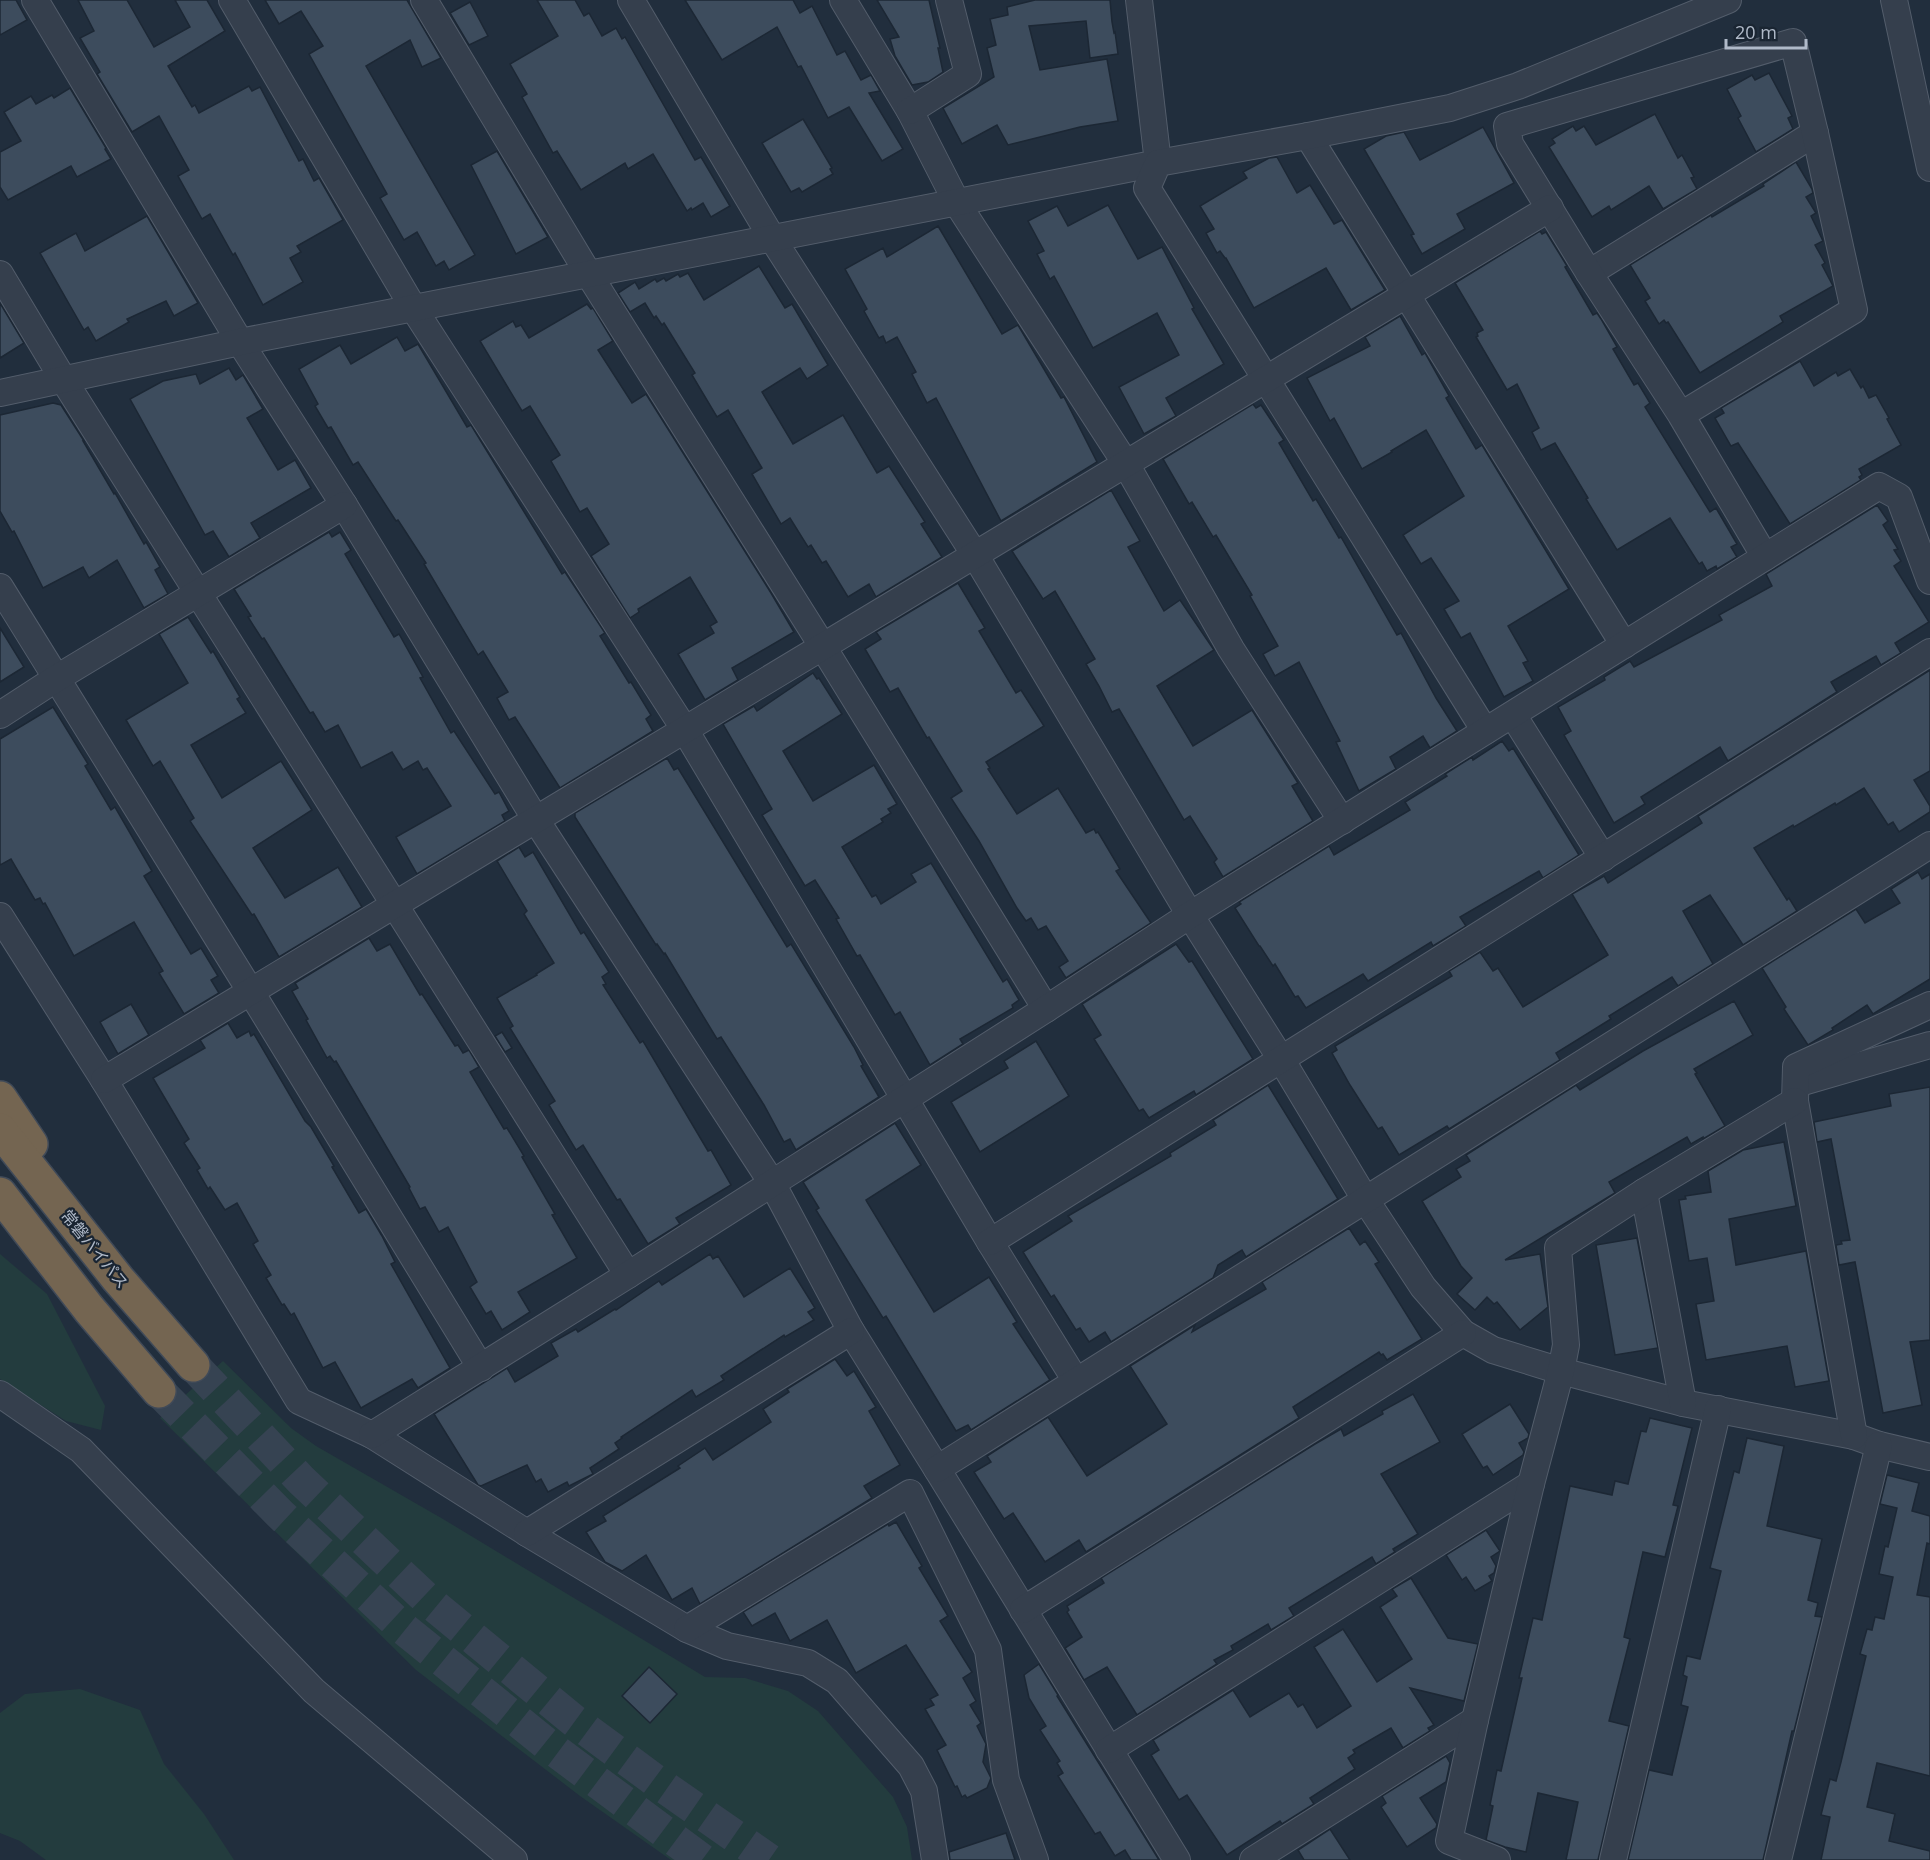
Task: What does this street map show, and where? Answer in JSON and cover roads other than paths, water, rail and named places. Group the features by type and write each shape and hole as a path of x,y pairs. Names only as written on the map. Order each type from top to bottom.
{"highway":[{"path":"0,1098 118,1279"},
{"name":"常磐バイパス","path":"0,1130 118,1279 193,1365"},
{"path":"0,1194 89,1309"},
{"path":"0,1211 89,1309 159,1391"}],"street":[{"path":"35,0 240,342 344,505 536,820 772,1183 851,1331 1177,1860"},
{"path":"232,0 414,309 685,730 904,1099 1076,1381"},
{"path":"424,0 588,273 824,646 1046,1009"},
{"path":"631,0 772,238 975,555 1190,915 1281,1059 1365,1199 1423,1287 1463,1333 1493,1350 1561,1371 1683,1403 1854,1436 1879,1445 1930,1457"},
{"path":"843,0 910,111 957,203 1126,464 1232,649 1342,821"},
{"path":"910,111 968,74 949,0"},
{"path":"1139,0 1158,163 1147,188 1485,731"},
{"path":"0,393 240,342 588,273 1450,108 1518,86 1728,0"},
{"path":"1894,0 1930,168"},
{"path":"1681,415 1854,310 1793,42 1507,126 1510,144 1589,273 1681,415 1765,557"},
{"path":"1589,273 1815,133"},
{"path":"1308,136 1624,645"},
{"path":"104,1080 1550,208"},
{"path":"0,274 63,379 628,1275"},
{"path":"372,1434 628,1275 1190,915 1879,486 1899,497 1930,581"},
{"path":"0,715 57,678 344,505"},
{"path":"0,587 481,1368"},
{"path":"990,1242 1930,652"},
{"path":"1513,715 1603,858"},
{"path":"937,1469 1930,845"},
{"path":"0,916 104,1080 299,1401 372,1434 527,1533 687,1629 727,1646 808,1663 837,1681 911,1766 924,1791 935,1860"},
{"path":"1854,1436 1795,1093 1796,1067 1930,1005"},
{"path":"1497,1860 1449,1841 1475,1720 1566,1345 1558,1248 1795,1093 1930,1045"},
{"path":"1644,1192 1683,1403"},
{"path":"527,1533 851,1331"},
{"path":"1023,1610 1463,1333"},
{"path":"0,1394 81,1450 314,1691 514,1860"},
{"path":"1613,1860 1718,1409"},
{"path":"1778,1860 1879,1445"},
{"path":"1109,1750 1531,1484"},
{"path":"687,1629 910,1493 988,1650 1006,1780 1035,1860"},
{"path":"1253,1860 1475,1720"}],"tunnel":[{"path":"193,1365 301,1480 432,1604 573,1720 769,1860"},
{"path":"159,1391 280,1514 404,1629 549,1746 702,1860"}]}
